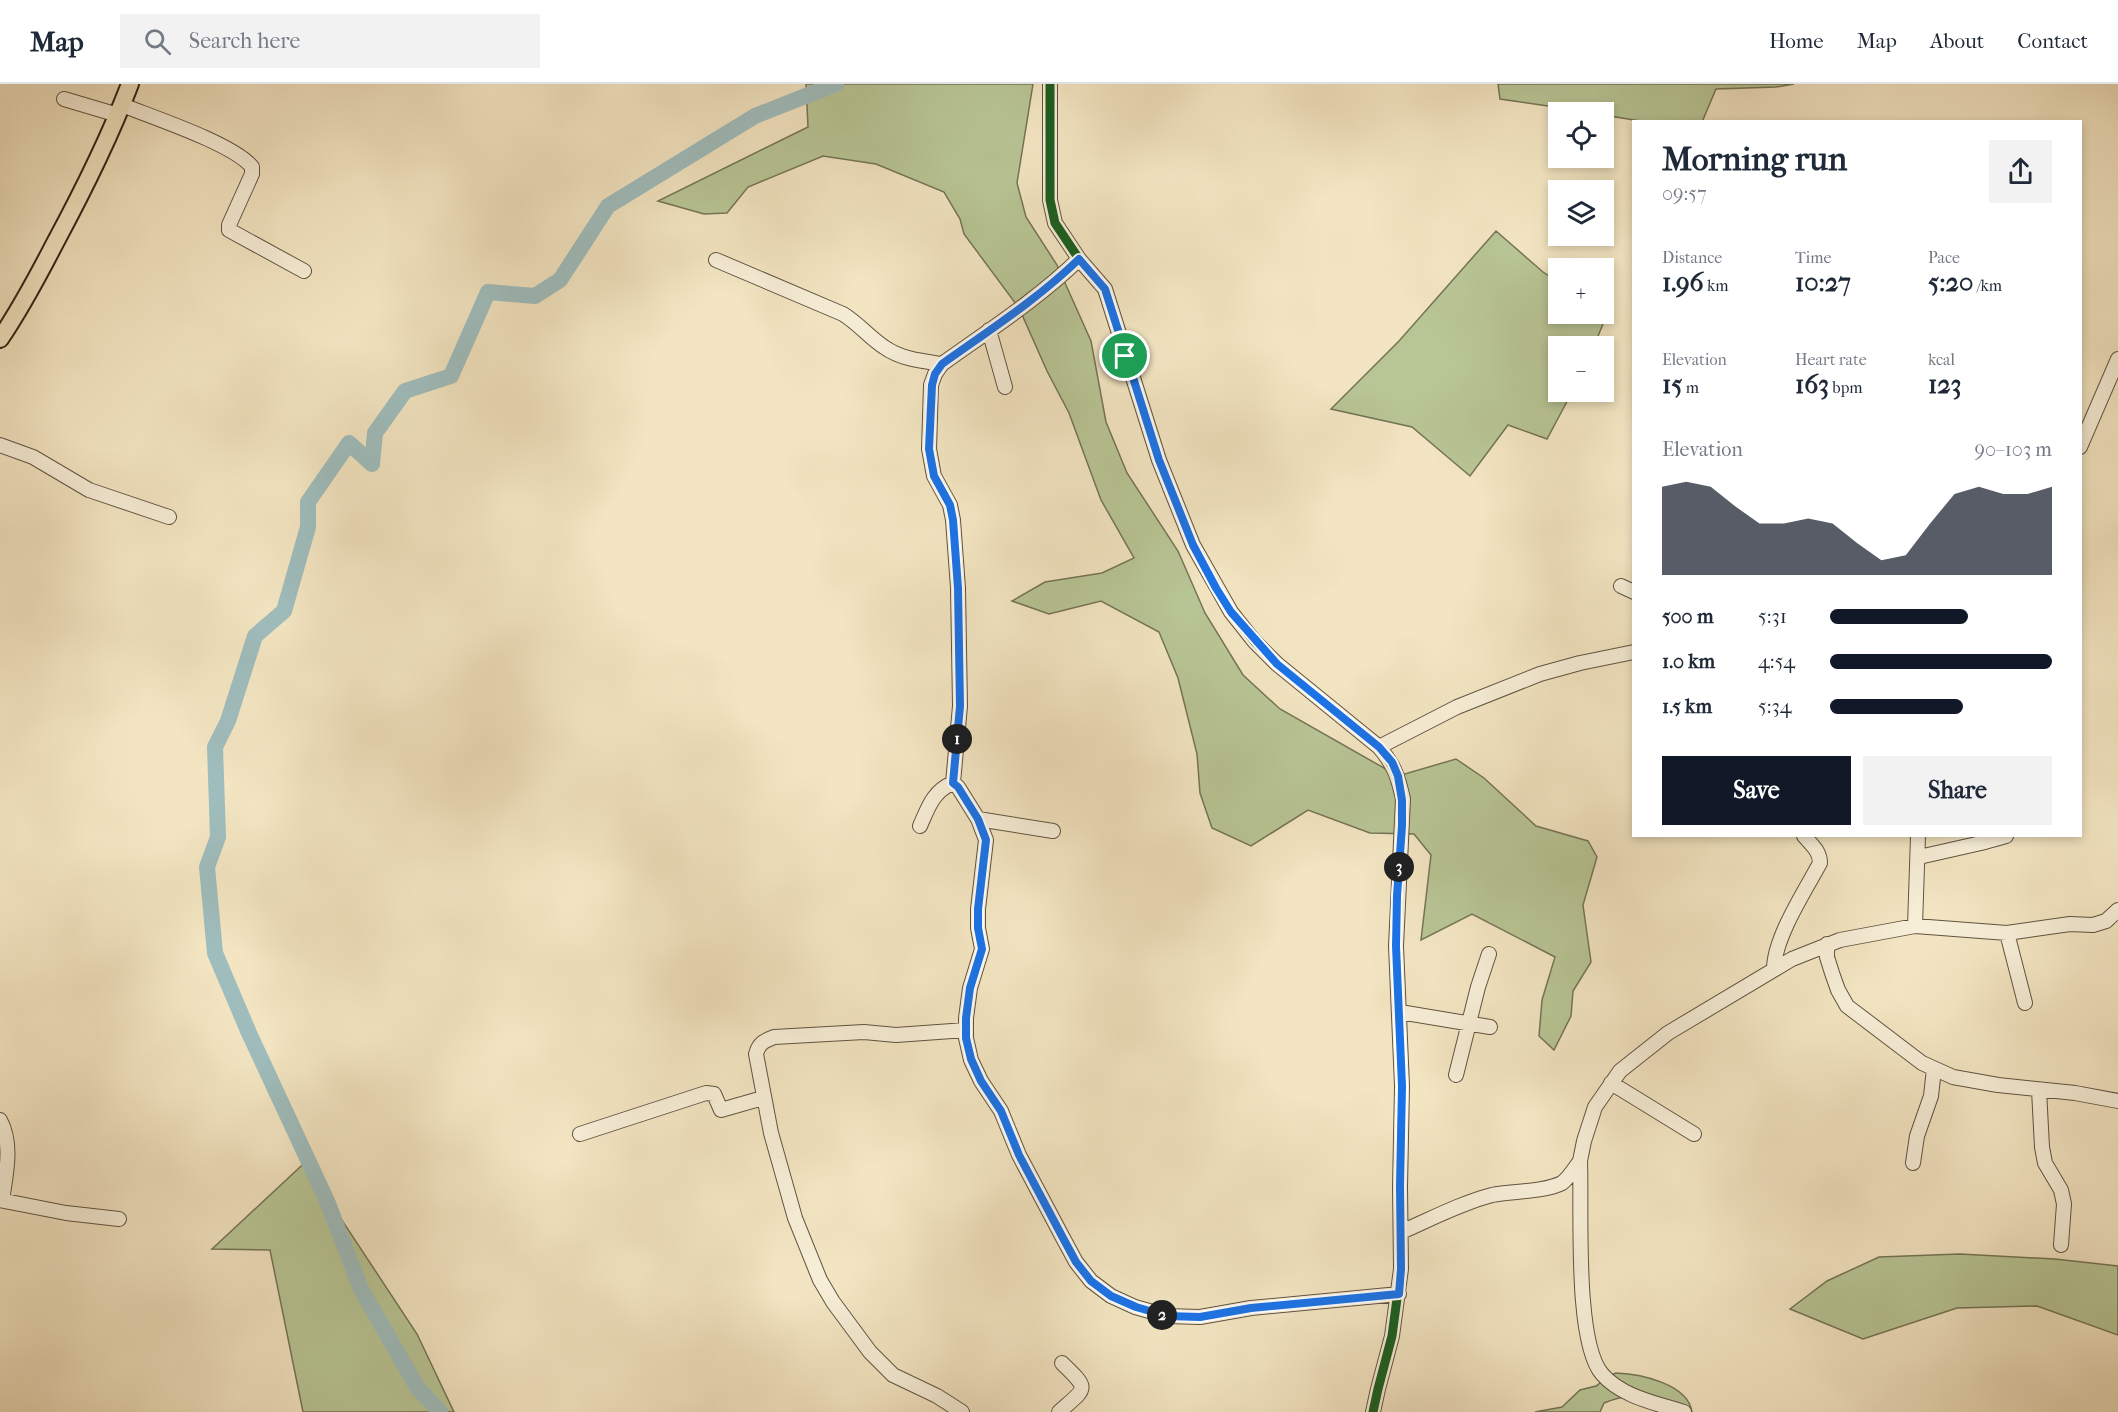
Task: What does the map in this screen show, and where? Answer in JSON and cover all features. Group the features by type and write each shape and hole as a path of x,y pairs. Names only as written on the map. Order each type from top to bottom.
{"main road":[{"path":"0,339 19,311 71,214 130,84"}],"street":[{"path":"1050,84 1050,200 1055,223 1079,259 1105,289 1159,460 1193,545 1216,588 1237,619 1277,664 1379,747 1392,762 1398,776 1402,800 1396,926 1402,1086 1401,1269 1392,1336 1373,1412"},
{"path":"64,99 120,110 228,149 247,160 252,167 252,174 229,225 230,230 304,271"},
{"path":"953,783 960,706 956,567 950,505 934,476 929,449 932,385 935,374 942,364 1066,272 1079,259"},
{"path":"716,260 843,314 894,353 907,358 942,364"},
{"path":"990,330 1005,387"},
{"path":"2082,443 2117,369"},
{"path":"0,445 33,457 89,490 169,517"},
{"path":"1379,747 1448,711 1540,674 1632,652"},
{"path":"953,783 958,787 978,819 986,840 978,909 978,928 982,949 970,988 966,1030 971,1059 981,1081 1001,1111 1019,1155 1063,1238 1076,1262 1091,1281 1111,1296 1136,1307 1167,1316 1200,1317 1251,1308 1399,1294"},
{"path":"920,826 938,791 953,783"},
{"path":"978,819 1053,831"},
{"path":"1774,969 1776,952 1785,930 1820,863 1820,856 1805,837"},
{"path":"1915,926 1918,837"},
{"path":"1918,857 2002,837"},
{"path":"1684,1412 1636,1397 1616,1386 1595,1365 1587,1332 1582,1292 1580,1161 1595,1107 1611,1083 1630,1062 1668,1034 1774,969 1823,950 1915,926 2007,933 2070,924 2093,925 2106,921 2118,910"},
{"path":"2007,933 2025,1003"},
{"path":"1823,950 1838,990 1847,1006 1903,1050 1934,1069 1953,1077 2118,1101"},
{"path":"1456,1075 1468,1023 1489,954"},
{"path":"1400,1012 1490,1027"},
{"path":"962,1412 937,1396 892,1375 870,1352 832,1302 820,1280 795,1218 771,1133 756,1054 758,1046 763,1041 774,1037 864,1032 896,1035 966,1030"},
{"path":"1913,1163 1917,1136 1931,1096 1934,1069"},
{"path":"1611,1083 1694,1134"},
{"path":"2039,1090 2045,1163 2061,1190 2064,1204 2061,1245"},
{"path":"580,1134 705,1093 714,1094 721,1110 763,1098"},
{"path":"0,1120 5,1129 7,1143 7,1167 1,1200 66,1213 119,1219"},
{"path":"1401,1232 1472,1201 1561,1183 1580,1161"},
{"path":"1059,1412 1083,1388 1082,1382 1062,1363"}],"green space":[{"path":"806,84 1033,84 1017,183 1026,217 1057,265 1091,341 1106,422 1127,473 1178,551 1205,613 1243,675 1280,709 1398,776 1456,759 1484,778 1536,826 1588,841 1597,857 1583,905 1591,962 1573,991 1571,1016 1554,1050 1539,1036 1542,1000 1555,957 1472,914 1421,940 1431,855 1414,834 1370,833 1308,810 1251,846 1212,828 1200,793 1197,754 1178,678 1159,632 1101,601 1049,614 1012,601 1045,582 1102,573 1134,558 1101,500 1069,413 1047,371 1019,308 964,234 960,219 944,192 876,164 823,156 748,187 727,213 704,214 658,201 808,127"},
{"path":"1498,84 1794,84 1776,87 1716,89 1703,120 1634,120 1614,117 1614,102 1548,102 1548,106 1500,99"},
{"path":"1496,231 1548,275 1548,324 1603,324 1598,336 1548,336 1548,402 1567,402 1547,439 1508,425 1470,476 1412,427 1331,409 1399,341"},
{"path":"313,1155 322,1190 417,1334 454,1412 303,1412 270,1250 212,1249"},
{"path":"1960,1254 2055,1259 2118,1266 2118,1335 2037,1306 1957,1308 1863,1339 1790,1309 1827,1281 1879,1257"},
{"path":"1616,1373 1662,1382 1682,1394 1689,1402 1692,1412 1663,1411 1636,1399 1624,1397 1604,1403 1600,1412 1535,1412 1562,1407 1580,1390 1596,1386"}],"waterway":[{"path":"440,1412 417,1387 361,1289 327,1201 249,1033 215,953 207,867 218,837 215,747 228,721 255,636 284,611 308,527 308,502 349,443 372,464 375,433 405,391 451,376 488,292 535,296 560,280 608,206 755,116 836,84"}],"cycle path":[{"path":"1050,84 1050,200 1055,223 1079,259 1105,289 1159,460 1193,545 1231,612 1254,641 1277,664 1379,747 1392,765 1403,799 1396,946 1402,1086 1401,1269 1392,1336 1373,1412"},
{"path":"1079,259 1030,301 942,364 931,385 929,449 934,476 950,505 958,588 960,706 953,783 958,787 978,819 986,840 978,909 978,928 982,949 970,988 966,1018 966,1038 971,1060 981,1081 1001,1111 1019,1155 1076,1262 1091,1281 1111,1296 1135,1307 1167,1316 1200,1317 1251,1308 1399,1294"}],"route":[{"path":"1079,259 1105,289 1113,307 1125,356 1176,504 1193,545 1231,612 1254,641 1277,664 1379,747 1392,762 1398,776 1402,800 1396,946 1402,1086 1399,1294 1251,1308 1200,1317 1167,1316 1136,1307 1111,1296 1091,1281 1076,1262 1019,1155 1001,1111 981,1081 971,1059 966,1038 966,1018 970,988 982,949 978,928 978,909 986,840 978,819 958,787 953,783 960,706 958,588 950,505 934,476 929,449 933,379 942,364 1066,272 1079,259"}]}
